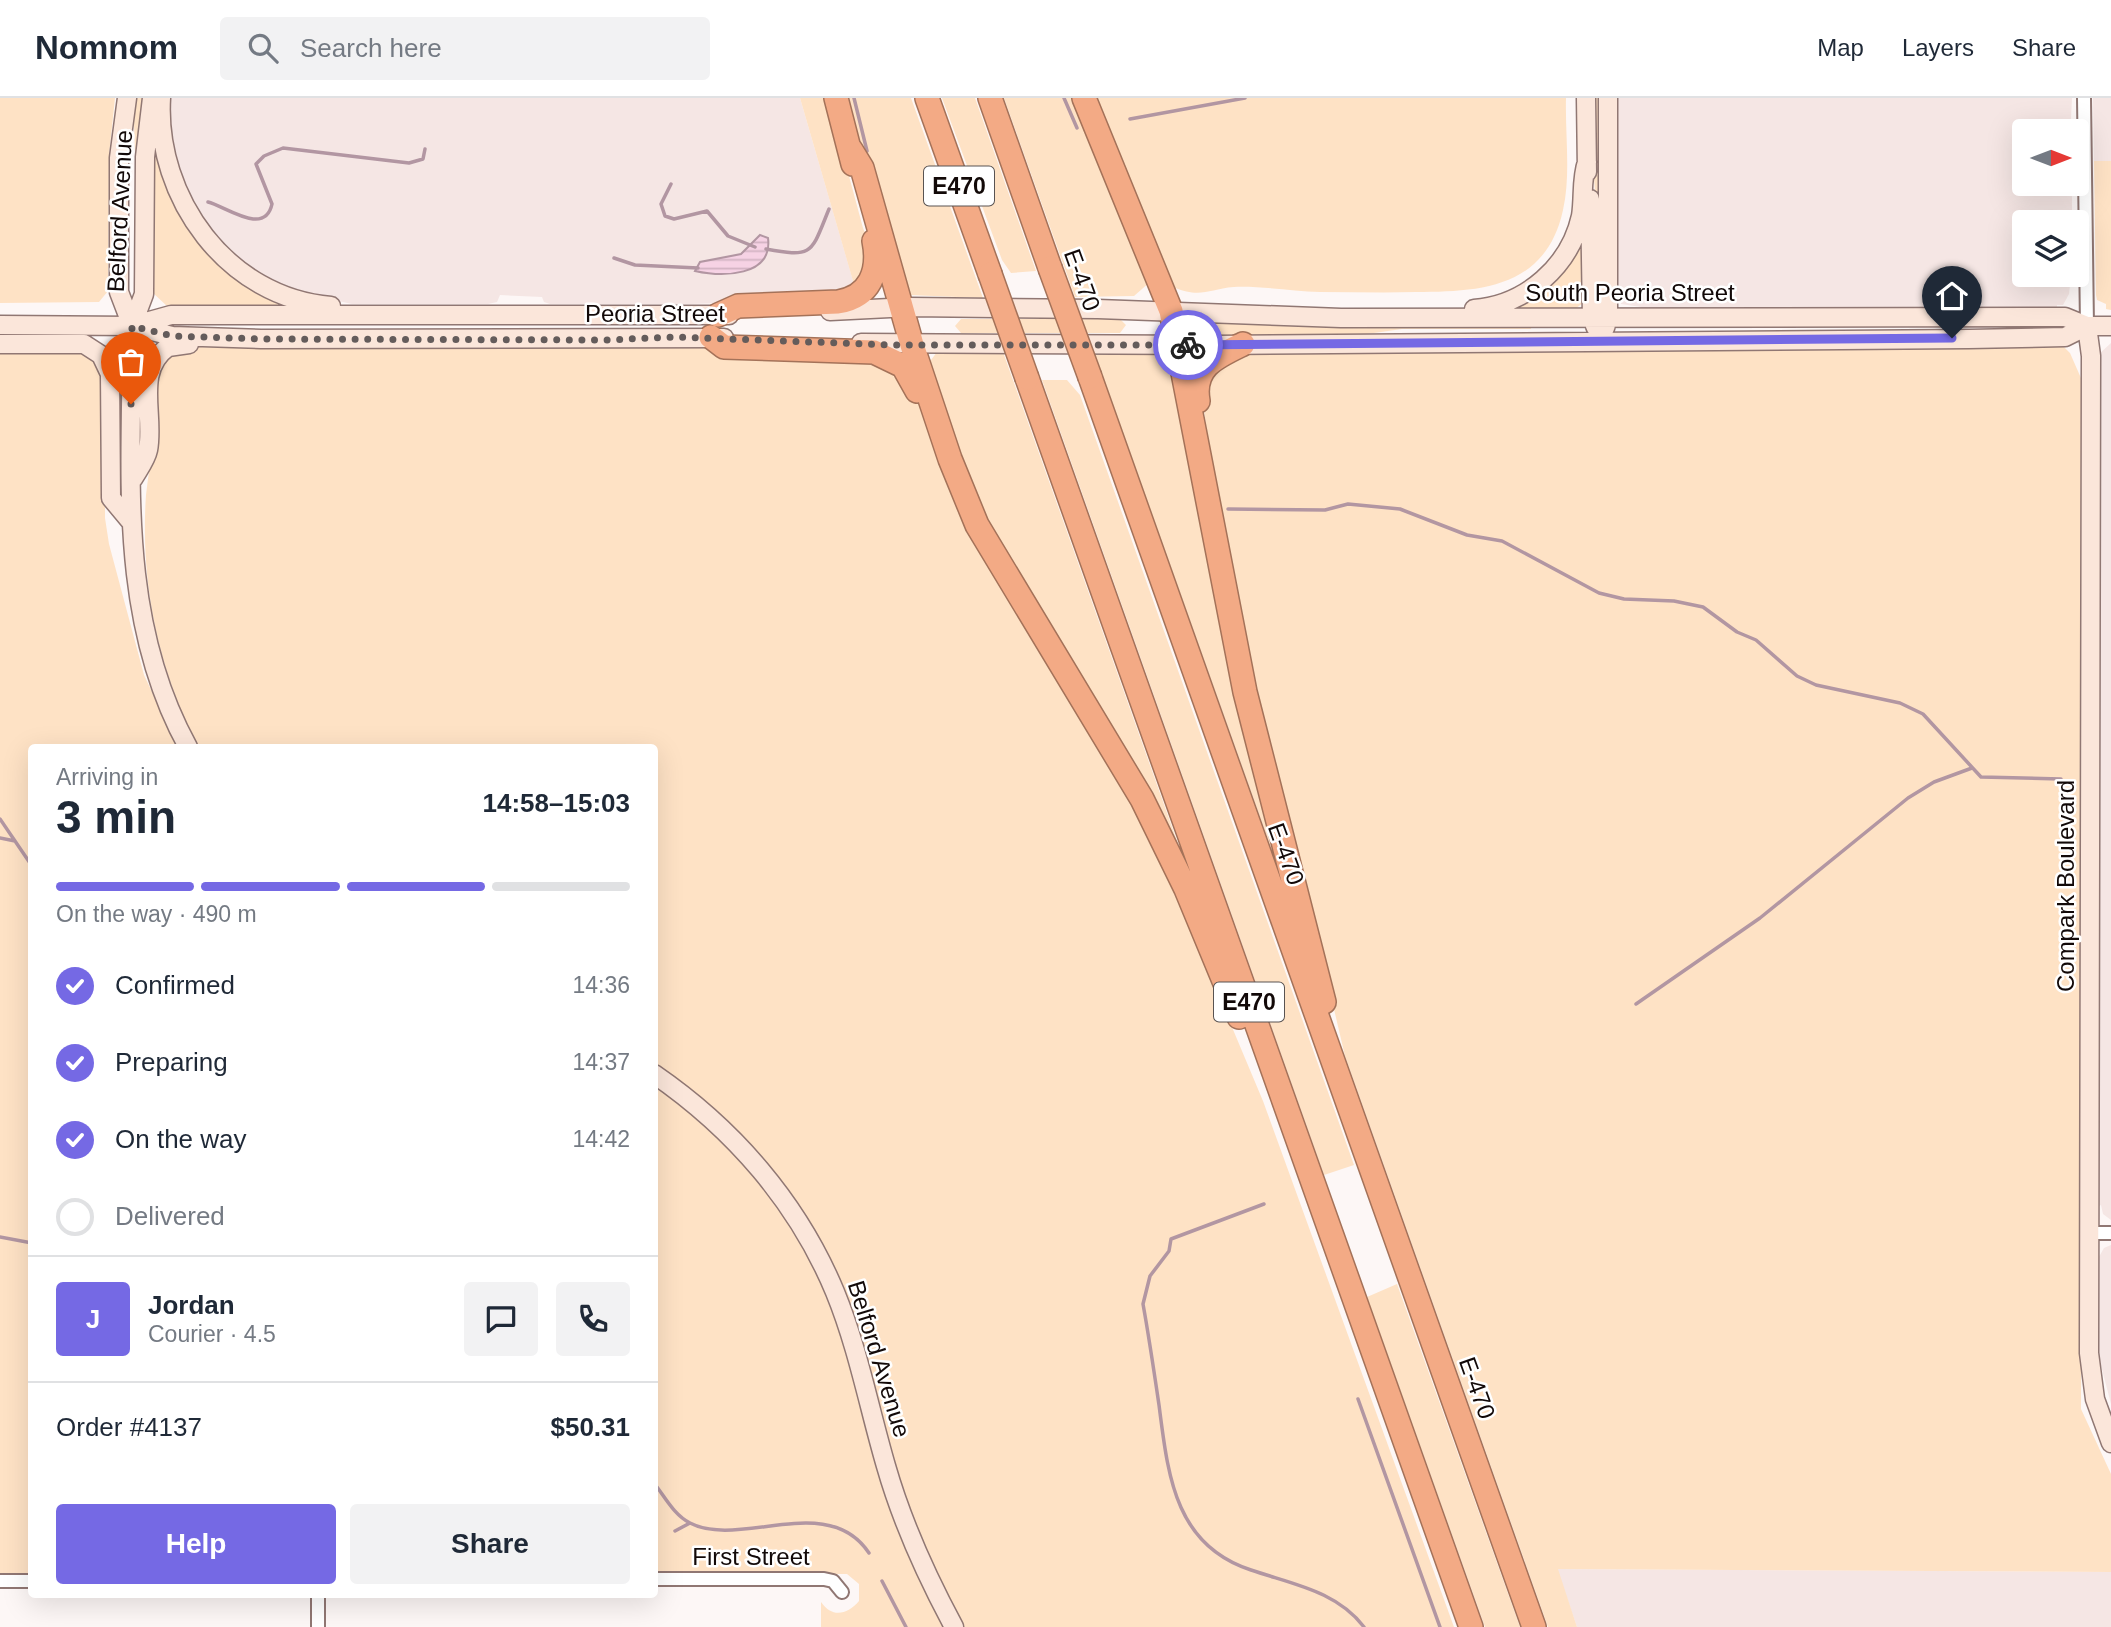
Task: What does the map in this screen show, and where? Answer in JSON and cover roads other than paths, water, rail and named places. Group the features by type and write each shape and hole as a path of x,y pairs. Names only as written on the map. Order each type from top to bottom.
{"highway":[{"path":"719,315 738,306 842,302 866,288 875,271 876,253 836,98"},
{"name":"E470","path":"927,98 1471,1627"},
{"name":"E-470","path":"990,98 1534,1627"},
{"path":"1084,98 1171,311 1245,692 1309,934 1350,1111"},
{"path":"851,150 862,168 912,345 950,459 987,545 1124,769 1161,836 1186,889 1281,1125 1307,1167"},
{"path":"711,337 724,347 874,352 890,358 912,377 930,428 950,459"},
{"path":"1198,442 1202,423 1197,390 1198,377 1213,359 1243,344"}],"main road":[{"name":"Belford Avenue","path":"127,98 119,158 120,292 132,326 131,522 138,597 148,649 159,685 187,744"},
{"name":"Belford Avenue","path":"132,326 144,294 145,157 152,98"},
{"path":"161,98 163,142 174,185 198,228 232,265 264,286 300,301 334,307 403,308 421,316"},
{"path":"1586,98 1587,162 1601,341"},
{"path":"1600,318 1608,98"},
{"path":"1431,318 1450,309 1486,308 1512,300 1532,289 1552,271 1575,234 1582,206 1587,162"},
{"name":"Peoria Street","path":"132,326 171,315 719,315 901,308 1171,311"},
{"name":"South Peoria Street","path":"1171,311 1332,318 2065,317 2087,326 2111,326"},
{"name":"Peoria Street","path":"0,325 132,326 172,336 261,339 711,337 912,345 1179,345"},
{"name":"South Peoria Street","path":"1179,345 2065,337 2087,326"},
{"name":"Compark Boulevard","path":"2087,326 2091,356 2091,1378 2097,1409 2111,1443"},
{"path":"131,483 148,452 149,379 158,355 174,344 242,345 261,339"},
{"path":"0,344 84,344 95,349 105,360 111,379 111,498 131,522"},
{"name":"Belford Avenue","path":"658,1077 701,1110 741,1148 780,1195 818,1257 846,1321 905,1524 954,1627"}],"street":[{"path":"2084,98 2087,326"},
{"path":"2090,1233 2111,1233"},
{"name":"First Street","path":"658,1579 824,1578 835,1582 842,1592"},
{"path":"0,1581 28,1581"},
{"path":"318,1598 318,1627"}],"waterway":[{"path":"854,98 867,151"},
{"path":"1064,98 1077,128"},
{"path":"1130,119 1245,98"},
{"path":"208,202 253,219 268,214 272,204 256,164 264,156 283,148 409,163 423,159 425,149"},
{"path":"671,184 661,204 665,216 674,219 707,211 728,236 755,247"},
{"path":"766,249 794,253 809,249 829,209"},
{"path":"614,258 635,265 698,268"},
{"path":"1228,509 1325,510 1348,504 1400,509 1467,535 1502,541 1599,593 1624,599 1674,601 1703,607 1737,632 1756,640 1797,676 1816,685 1900,703 1923,714 1981,777 2061,779"},
{"path":"1636,1004 1760,918 1908,798 1934,782 1972,768"},
{"path":"0,819 28,860"},
{"path":"0,838 15,841"},
{"path":"1264,1204 1171,1239 1169,1251 1150,1276 1143,1304 1166,1456 1180,1504 1190,1525 1205,1543 1225,1559 1327,1597 1341,1605 1364,1627"},
{"path":"0,1237 28,1242"},
{"path":"1358,1399 1440,1627"},
{"path":"658,1489 674,1511 690,1523 710,1529 733,1530 808,1523 831,1526 852,1535 869,1553"},
{"path":"675,1531 690,1523"},
{"path":"882,1581 906,1627"}]}
